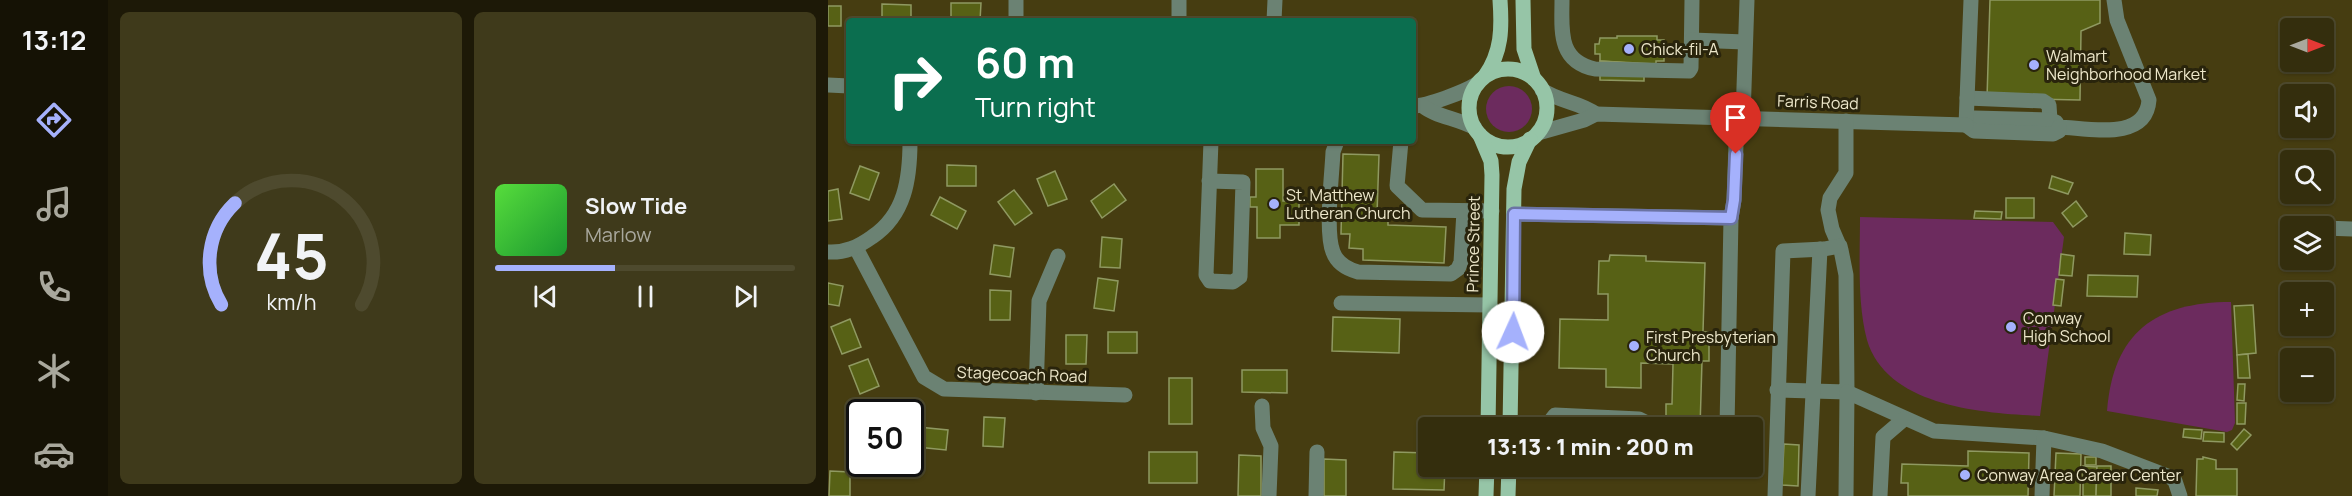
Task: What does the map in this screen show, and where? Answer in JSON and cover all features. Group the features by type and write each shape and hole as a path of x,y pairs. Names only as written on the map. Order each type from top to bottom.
{"main road":[{"path":"1500,0 1499,50 1469,103 1471,117 1478,131 1492,143 1507,147 1522,144 1534,136"},
{"path":"1510,417 1515,177 1519,162 1546,115 1546,101 1524,49 1523,0"},
{"path":"1481,80 1495,71 1509,69 1524,72 1538,85"},
{"name":"Prince Street","path":"1478,131 1491,161 1488,417"},
{"path":"1490,305 1500,319 1498,417"},
{"path":"1486,496 1487,477"},
{"path":"1508,496 1509,477"}],"street":[{"path":"1016,0 1016,18"},
{"path":"1179,0 1179,18"},
{"path":"1274,18 1275,0"},
{"path":"1562,0 1563,42 1573,58 1588,67 1689,70 1691,68 1692,0"},
{"path":"1727,417 1731,218 1747,0"},
{"path":"1966,125 1971,0"},
{"path":"1967,98 2043,101 2049,105 2054,124 2122,129 2135,125 2147,112 2148,95 2117,20 2114,0"},
{"path":"1692,40 1745,42"},
{"path":"1418,106 1466,91 1481,80"},
{"path":"828,85 846,86"},
{"name":"Farris Road","path":"1538,85 1559,100 1588,108 1596,114"},
{"path":"1418,106 1452,117 1478,131"},
{"name":"Farris Road","path":"1534,136 1596,114 1966,125 1974,131 2053,134 2059,131 2054,124"},
{"path":"1846,121 1846,173 1830,198 1828,210 1832,229 1840,246 1846,275 1846,496"},
{"path":"828,252 856,248 882,231 898,210 906,192 910,168 910,144"},
{"path":"1209,181 1243,182 1240,277 1233,282 1210,281 1206,275 1209,181 1211,144"},
{"path":"1336,144 1333,152 1330,236 1333,252 1346,268 1358,272 1451,274 1458,269 1461,262 1464,211"},
{"path":"1401,144 1397,186 1422,210 1492,211"},
{"path":"1514,214 1731,218"},
{"path":"2334,228 2352,229"},
{"path":"1774,496 1783,251 1840,246"},
{"name":"Stagecoach Road","path":"856,248 924,377 944,389 1125,395"},
{"path":"1808,496 1820,249"},
{"path":"1036,393 1039,301 1058,256"},
{"path":"1341,303 1490,305"},
{"path":"1777,390 1847,392 1934,431 2044,438 2103,451 2160,472 2175,481 2180,496"},
{"path":"1262,406 1263,428 1270,446 1269,496"},
{"path":"1553,417 1555,415 1597,417"},
{"path":"1880,496 1883,437 1904,419"},
{"path":"2042,496 2044,438"},
{"path":"1316,496 1317,453"}],"shaded area":[{"path":"1509,86 1525,93 1532,109 1525,125 1509,132 1493,125 1486,109 1493,93"},
{"path":"1860,217 2053,222 2064,237 2040,416 1992,412 1940,402 1915,393 1894,380 1878,362 1867,340 1864,326 1860,279"},
{"path":"2231,302 2235,423 2232,430 2227,432 2107,411 2111,384 2118,361 2129,342 2143,327 2160,316 2180,308 2204,303"}],"building":[{"name":"Walmart Neighborhood Market","path":"1990,0 2100,0 2100,23 2081,31 2080,100 1987,98"},
{"path":"951,3 981,3 980,18 951,18"},
{"path":"882,4 911,5 911,18 882,18"},
{"path":"828,6 841,6 841,26 828,26"},
{"name":"Chick-fil-A","path":"1617,36 1657,36 1657,40 1664,40 1664,61 1656,61 1656,64 1600,61 1600,54 1595,54 1595,44 1599,44 1600,38 1617,38"},
{"path":"1600,61 1644,64 1644,81 1600,80"},
{"path":"1020,144 1050,144 1050,145"},
{"path":"1343,154 1379,155 1377,214 1388,214 1388,225 1446,227 1444,263 1363,260 1363,249 1349,248 1350,234 1341,234"},
{"path":"947,165 976,166 976,186 947,186"},
{"path":"860,166 879,173 869,200 850,193"},
{"name":"St. Matthew Lutheran Church","path":"1256,169 1283,169 1283,201 1299,201 1299,225 1280,225 1280,238 1257,238 1257,207 1250,207 1250,197 1256,197"},
{"path":"1055,171 1067,199 1048,206 1037,179"},
{"path":"2052,176 2073,183 2068,194 2049,188"},
{"path":"1114,184 1126,200 1102,218 1091,201"},
{"path":"838,189 842,219 828,221 828,191"},
{"path":"1014,190 1032,213 1015,225 998,202"},
{"path":"940,197 966,211 957,229 931,215"},
{"path":"2006,198 2034,198 2034,218 2006,218"},
{"path":"2076,201 2087,216 2073,227 2062,213"},
{"path":"1975,211 2002,212 2001,219 1974,218"},
{"path":"2125,233 2151,235 2150,255 2124,254"},
{"path":"1102,237 1122,239 1120,268 1100,267"},
{"path":"994,245 1014,248 1010,277 990,274"},
{"path":"2061,254 2074,256 2072,276 2059,275"},
{"name":"First Presbyterian Church","path":"1610,255 1646,256 1646,261 1705,263 1703,332 1709,332 1709,361 1702,361 1700,417 1666,417 1666,404 1672,404 1673,364 1641,363 1641,388 1606,387 1606,369 1559,368 1560,319 1608,320 1608,294 1598,294 1599,261 1609,261"},
{"path":"2088,275 2138,276 2137,297 2087,296"},
{"path":"1098,278 1118,281 1114,311 1094,308"},
{"path":"2056,279 2064,280 2061,306 2053,305"},
{"path":"828,283 843,286 839,306 828,304"},
{"path":"990,290 1011,291 1010,320 990,320"},
{"path":"2253,305 2256,353 2237,355 2234,306"},
{"path":"1333,317 1400,319 1399,353 1332,351"},
{"path":"850,319 861,347 842,354 831,327"},
{"path":"1108,332 1137,332 1137,353 1108,353"},
{"path":"1066,335 1087,335 1086,364 1066,364"},
{"path":"2248,354 2250,378 2238,378 2237,355"},
{"path":"868,359 879,386 860,394 849,366"},
{"path":"1242,370 1287,370 1287,393 1242,392"},
{"path":"1169,378 1192,378 1192,424 1169,424"},
{"path":"2238,384 2245,384 2244,401 2237,400"},
{"path":"2237,403 2246,403 2245,424 2237,424"},
{"path":"984,417 1005,418 1003,447 983,446"},
{"path":"924,428 948,430 946,450 924,448"},
{"path":"2184,429 2202,430 2201,439 2183,437"},
{"path":"2244,429 2251,435 2237,450 2231,444"},
{"path":"2204,432 2224,433 2224,442 2203,441"},
{"path":"1784,444 1799,445 1798,486 1782,485"},
{"name":"Conway Area Career Center","path":"1968,451 2029,453 2028,496 1908,496 1908,483 1901,483 1902,464 1968,466"},
{"path":"1149,452 1197,452 1197,483 1149,483"},
{"path":"1394,452 1418,453 1418,477 1445,477 1444,490 1393,489"},
{"path":"2056,453 2081,454 2080,496 2054,496"},
{"path":"1239,455 1261,456 1261,496 1238,496"},
{"path":"2085,457 2096,457 2096,465 2085,465"},
{"path":"2203,457 2216,460 2216,469 2237,469 2237,496 2196,496 2197,459 2203,459"},
{"path":"1324,459 1346,460 1346,496 1324,496"},
{"path":"2083,466 2097,467 2096,496 2083,496"},
{"path":"2097,466 2111,466 2111,496 2096,496"},
{"path":"830,471 846,472 846,477 850,477 850,496 829,496"},
{"path":"2136,488 2158,490 2157,496 2136,496"}],"place":[{"name":"Chick-fil-A","path":"1629,49"},
{"name":"Walmart Neighborhood Market","path":"2034,65"},
{"name":"St. Matthew Lutheran Church","path":"1274,204"},
{"name":"Conway High School","path":"2011,327"},
{"name":"First Presbyterian Church","path":"1634,346"},
{"name":"Conway Area Career Center","path":"1965,475"}],"route":[{"path":"1513,332 1514,214 1731,218 1736,154"}]}
